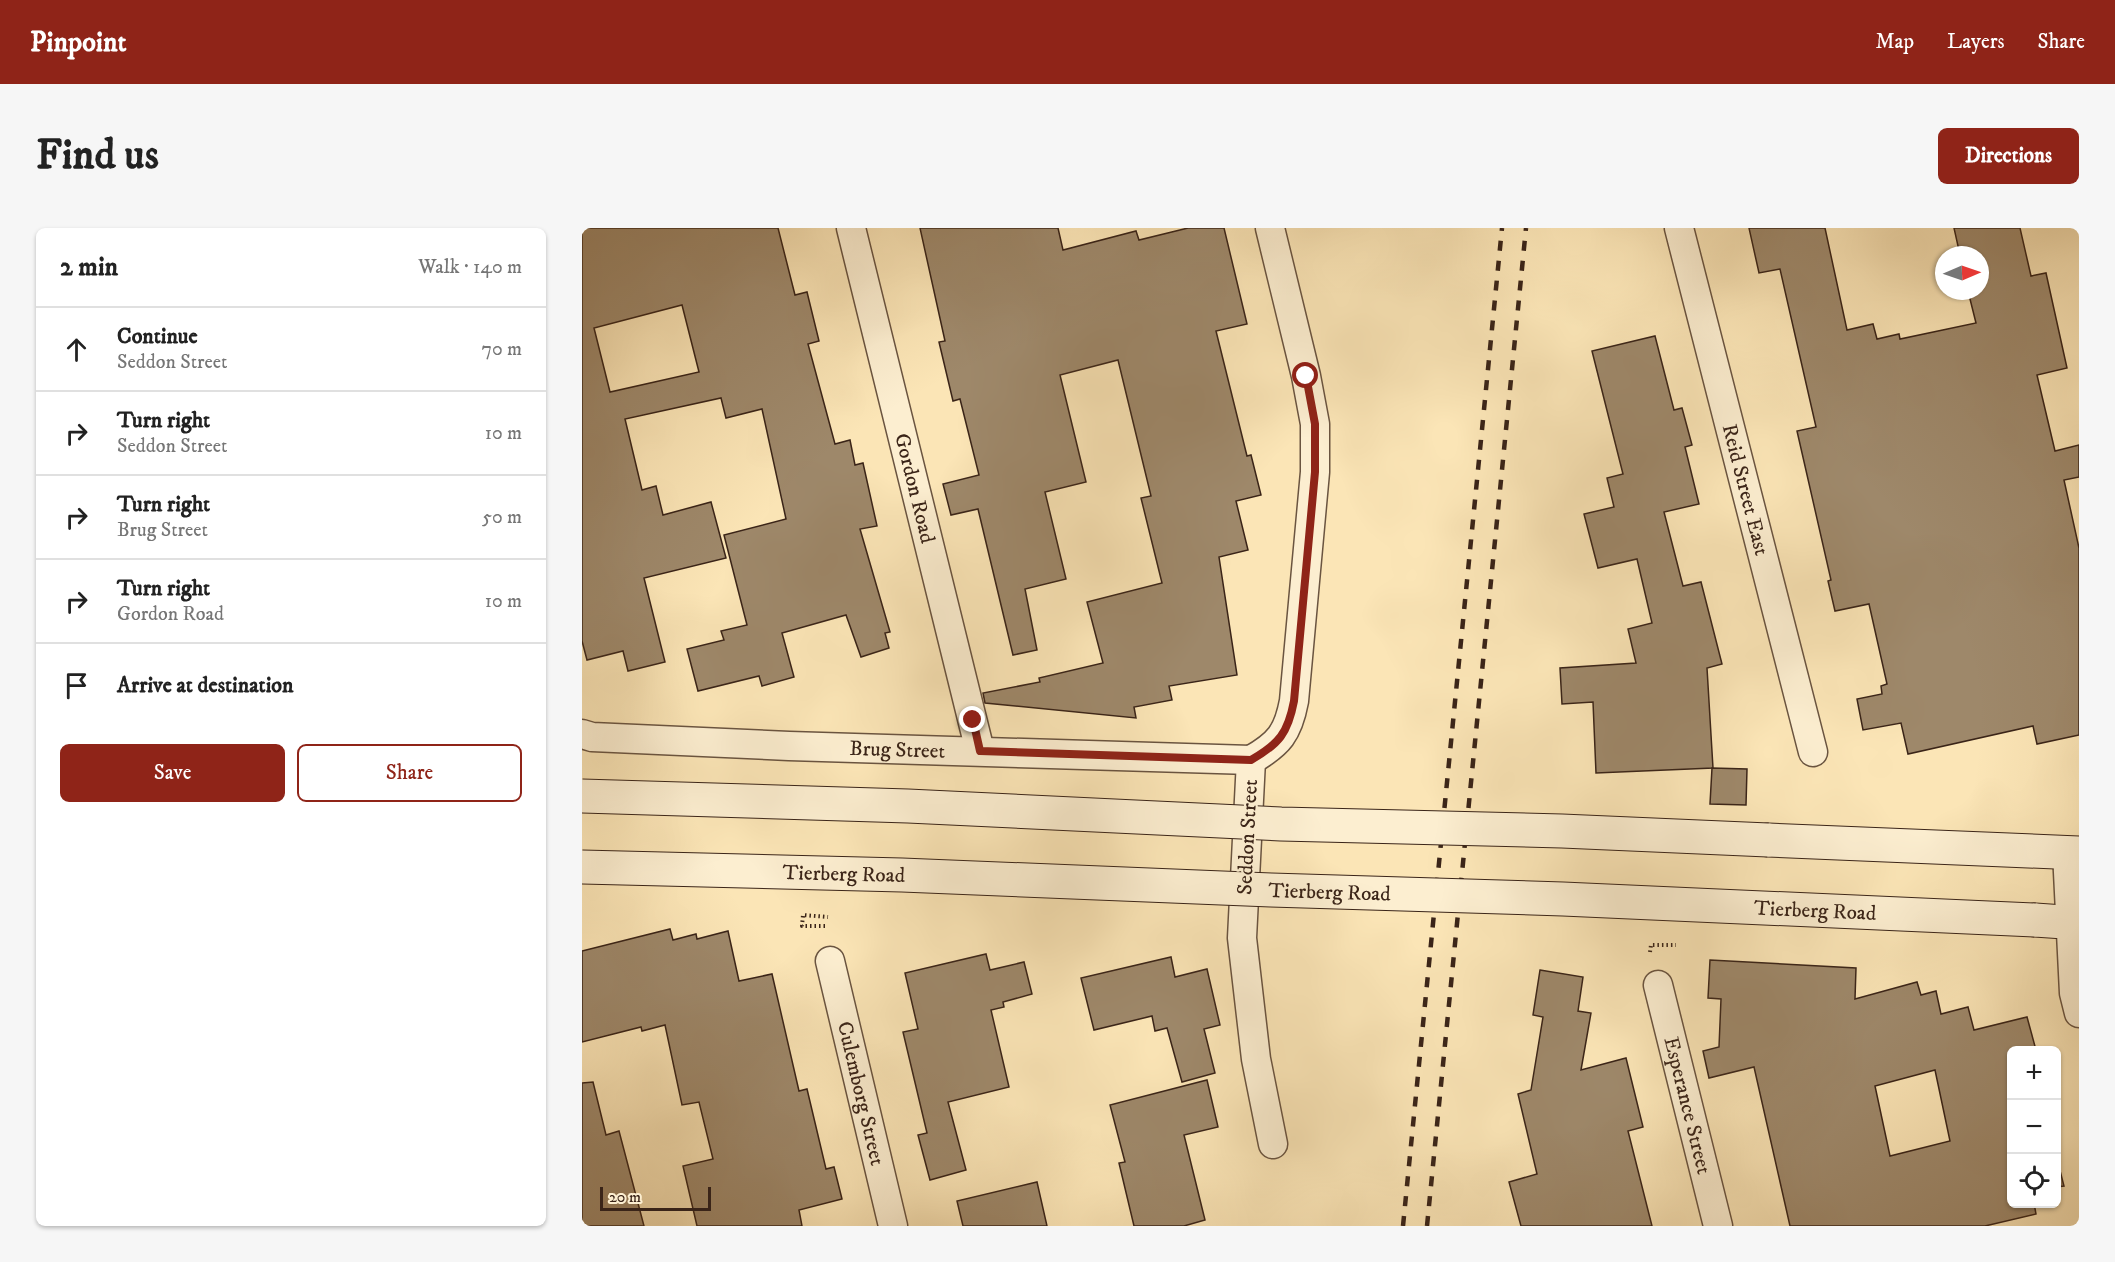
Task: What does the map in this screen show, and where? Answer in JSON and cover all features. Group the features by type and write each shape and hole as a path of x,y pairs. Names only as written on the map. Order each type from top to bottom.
{"main road":[{"path":"582,796 908,806 1281,824 1562,831 2073,853"},
{"name":"Tierberg Road","path":"582,867 902,874 1271,890 1563,899 2074,923"}],"street":[{"name":"Gordon Road","path":"851,228 980,751"},
{"name":"Seddon Street","path":"1270,228 1306,376 1315,424 1315,472 1294,701 1290,722 1282,737 1268,750 1251,760 1242,938 1256,1059 1273,1144"},
{"name":"Reid Street East","path":"1679,228 1813,752"},
{"name":"Brug Street","path":"582,734 592,737 778,746 1251,760"},
{"path":"2073,853 2074,993 2079,1013"},
{"name":"Culemborg Street","path":"830,961 892,1226"},
{"name":"Esperance Street","path":"1658,985 1718,1226"}],"path":[{"path":"825,927 802,926 803,915 828,917"}],"building":[{"path":"582,228 778,228 795,295 807,292 819,341 808,344 835,444 850,440 855,465 863,463 877,526 860,529 890,632 885,633 889,648 861,657 846,615 782,633 794,677 762,686 759,676 698,691 687,649 724,640 721,631 747,625 724,535 786,519 762,409 726,418 721,398 625,419 642,490 656,486 663,515 711,502 726,558 644,578 665,662 628,671 623,651 587,660 582,641","holes":["682,305 699,372 610,392 594,328"]},
{"path":"920,228 1058,228 1063,250 1136,231 1139,240 1188,228 1224,228 1247,324 1216,331 1247,456 1251,455 1261,495 1236,501 1248,550 1219,557 1237,675 1169,686 1172,700 1134,707 1136,718 985,703 983,693 1040,682 1039,678 1103,663 1087,602 1162,583 1141,498 1151,496 1118,360 1060,375 1086,482 1045,492 1066,579 1025,589 1037,650 1013,655 978,509 951,515 943,484 979,475 960,399 953,401 939,342 945,341"},
{"path":"1749,228 1825,228 1847,330 1873,324 1877,339 1899,334 1900,339 1976,323 1970,300 1989,300 1989,246 1958,246 1954,228 2020,228 2031,276 2046,273 2067,368 2037,375 2055,451 2079,445 2079,477 2064,480 2079,548 2079,735 2037,744 2033,726 1908,754 1901,723 1863,730 1857,699 1882,694 1881,686 1887,684 1869,604 1835,611 1828,581 1831,580 1797,431 1816,427 1780,269 1759,273"},
{"path":"1655,336 1674,410 1682,408 1692,445 1685,447 1699,504 1664,512 1683,586 1701,582 1722,664 1707,668 1713,768 1596,773 1593,702 1562,704 1560,668 1636,663 1628,629 1652,623 1637,559 1598,568 1584,514 1614,507 1607,478 1623,474 1592,351"},
{"path":"1712,768 1747,769 1746,805 1710,804"},
{"path":"670,929 673,940 696,934 697,939 728,931 739,981 772,974 799,1091 807,1089 826,1169 834,1167 842,1199 799,1210 802,1226 697,1226 683,1166 713,1159 699,1102 682,1105 665,1025 642,1031 641,1027 582,1042 582,951"},
{"path":"986,954 990,970 1024,962 1032,994 1003,1002 1004,1007 991,1010 1009,1087 948,1102 966,1170 930,1180 918,1135 927,1133 903,1032 918,1029 905,973"},
{"path":"1171,957 1175,977 1207,969 1220,1025 1204,1029 1215,1073 1182,1082 1167,1028 1155,1031 1152,1016 1094,1030 1081,978"},
{"path":"1710,960 1856,968 1855,999 1917,982 1921,995 1936,991 1941,1014 1968,1007 1974,1030 2027,1017 2035,1046 2007,1046 2007,1208 2035,1208 2036,1214 1985,1226 1790,1226 1754,1067 1709,1078 1703,1051 1719,1047 1721,999 1708,998","holes":["1935,1070 1950,1141 1890,1156 1875,1086"]},
{"path":"1540,970 1583,977 1578,1011 1591,1013 1581,1070 1626,1058 1643,1127 1628,1131 1652,1226 1521,1226 1509,1182 1537,1174 1518,1094 1531,1090 1543,1017 1533,1015"},
{"path":"1207,1080 1218,1127 1184,1135 1205,1220 1184,1226 1134,1226 1119,1163 1125,1162 1110,1105"},
{"path":"593,1082 606,1135 619,1131 644,1226 582,1226 582,1083"},
{"path":"1037,1182 1047,1226 963,1226 957,1201"}],"railway":[{"path":"1403,1226 1502,228"},
{"path":"1427,1226 1526,228"}],"route":[{"path":"973,720 980,751 1251,760 1268,750 1282,737 1290,722 1294,701 1315,472 1315,424 1306,376"}]}
